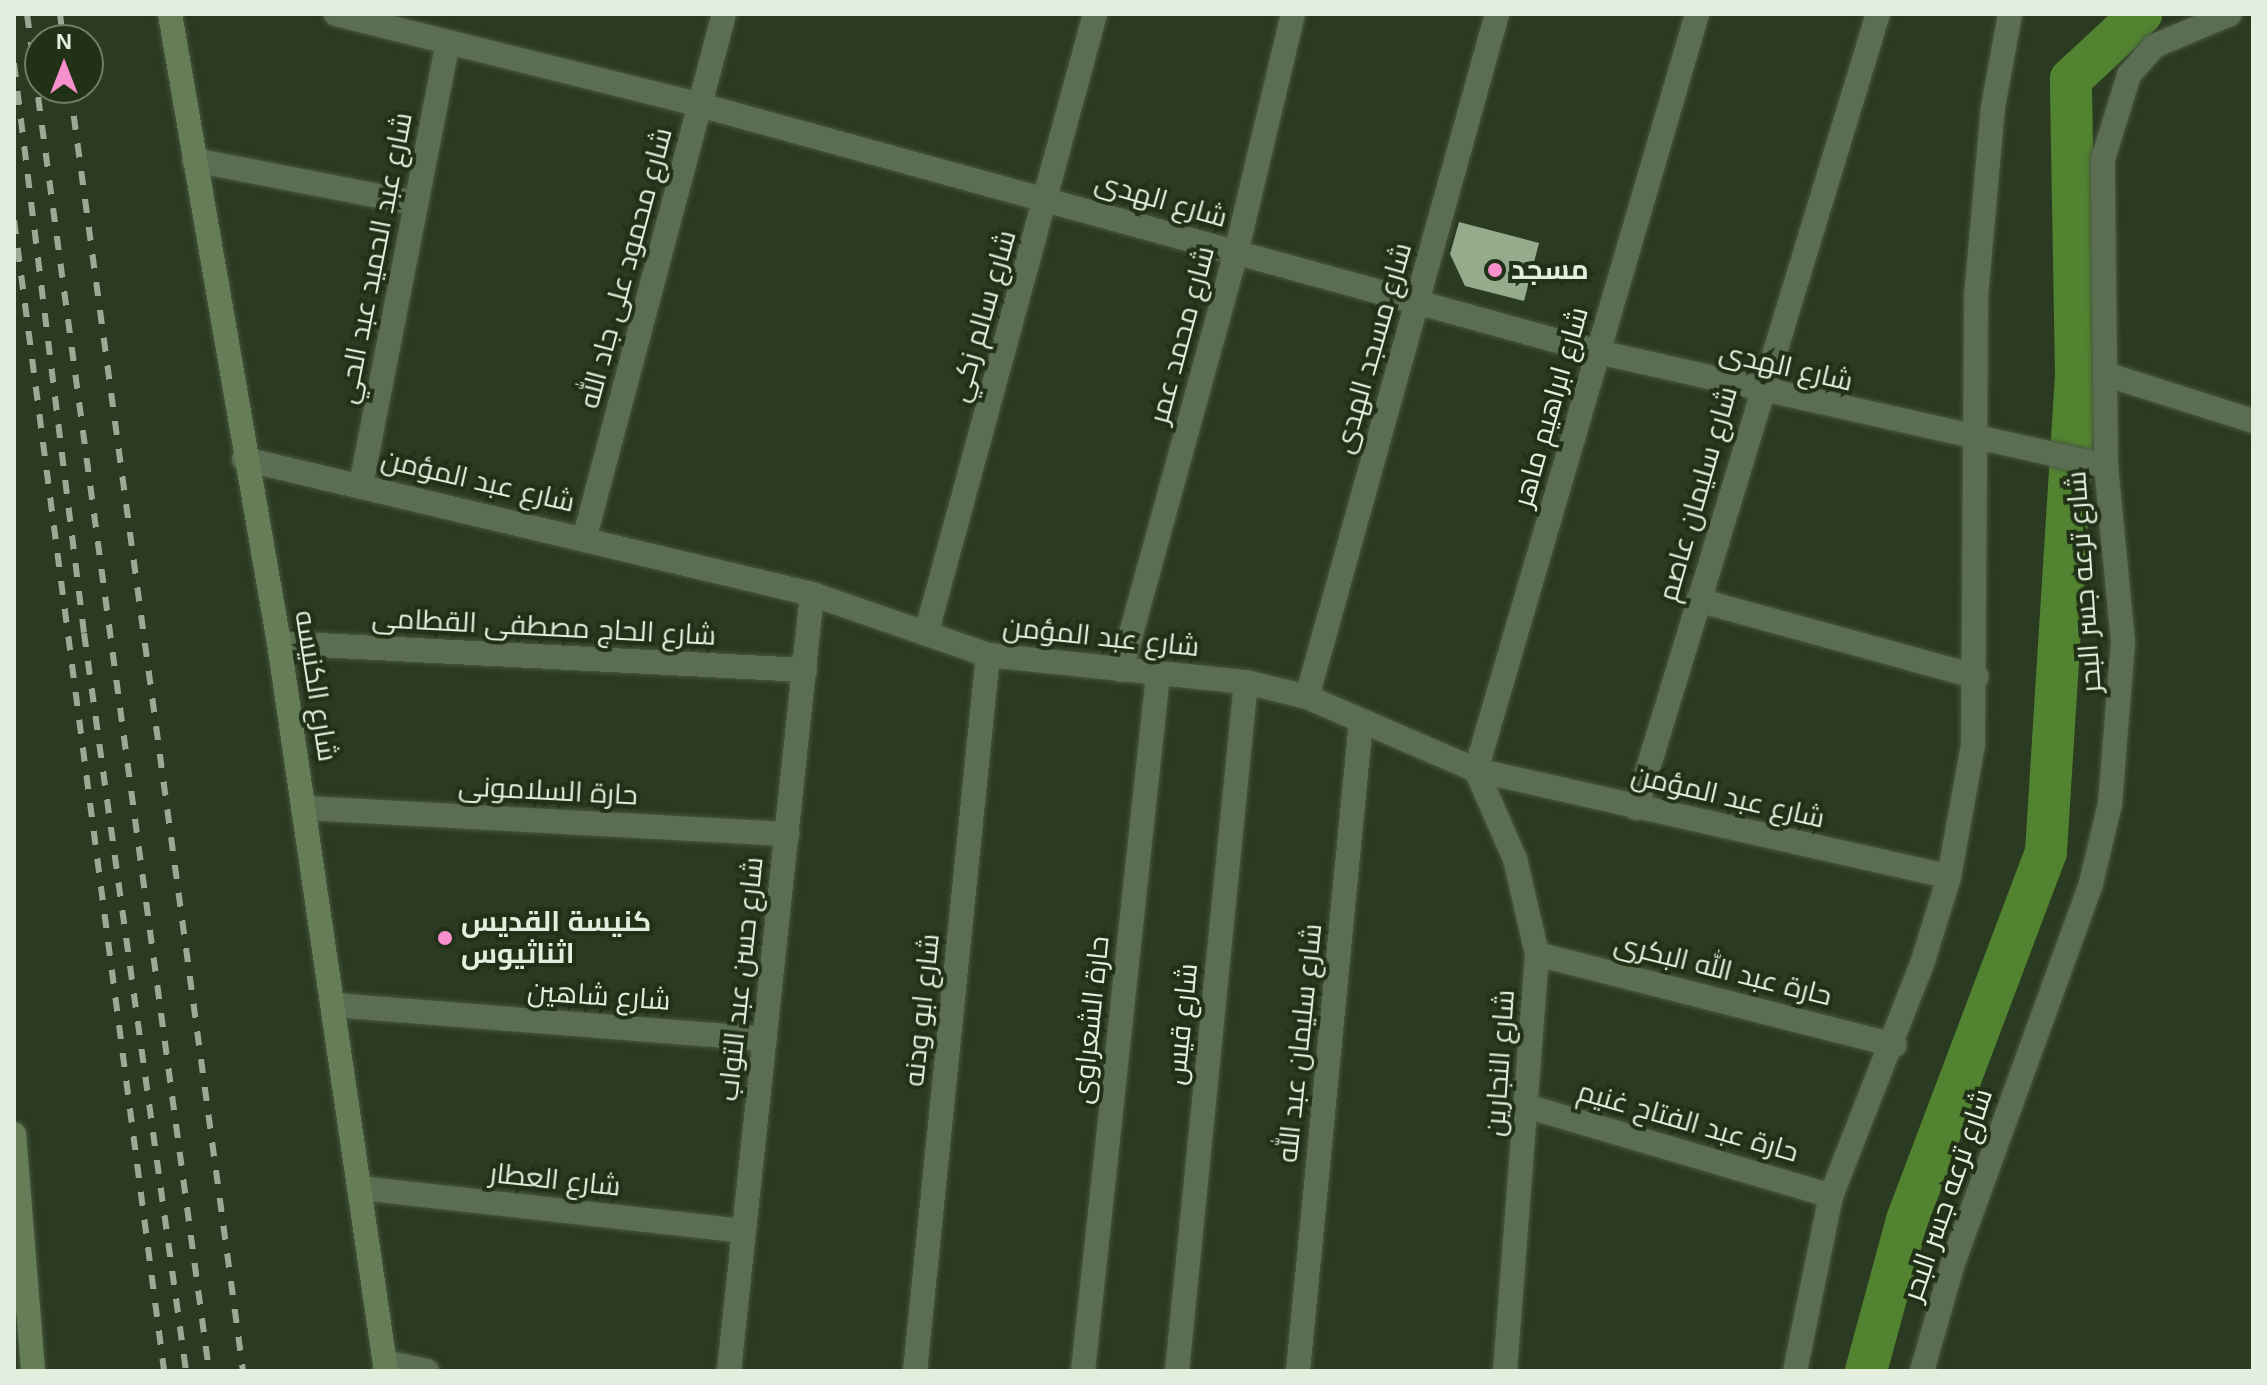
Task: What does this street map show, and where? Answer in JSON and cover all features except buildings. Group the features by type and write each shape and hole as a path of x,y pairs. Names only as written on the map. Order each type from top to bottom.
{"main road":[{"name":"شارع الكنيسه","path":"170,14 244,459 279,643 386,1366"},
{"path":"14,1134 22,1342 33,1371"}],"street":[{"name":"شارع الهدى","path":"336,14 700,105 1598,352 1972,440 2106,466"},
{"name":"شارع محمود على جاد الله","path":"585,536 724,14"},
{"name":"شارع سالم زكي","path":"926,634 1095,14"},
{"name":"شارع محمد عمر","path":"1121,670 1236,253 1293,14"},
{"name":"شارع مسجد الهدى","path":"1307,697 1497,14"},
{"name":"شارع ابراهيم ماهر","path":"1476,770 1697,14"},
{"name":"شارع سليمان عاصم","path":"1636,808 1759,392 1878,14"},
{"path":"1795,1371 1831,1196 1895,1045 1949,877 1973,745 1977,677 1972,440 1993,107 2009,14"},
{"name":"شارع ترعه جسر البحر","path":"1922,1371 1953,1263 2091,883 2110,804 2123,642 2106,466 2103,159 2129,75 2154,46 2230,14"},
{"name":"شارع عبد الحميد عبد الحي","path":"361,485 448,42"},
{"path":"194,160 416,203"},
{"path":"2105,374 2253,421"},
{"name":"شارع عبد المؤمن","path":"244,459 585,536 812,594 988,655 1246,682 1307,697 1476,770 1949,877"},
{"name":"شارع حسن عبد التواب","path":"729,1371 812,594"},
{"path":"1698,600 1977,677"},
{"name":"شارع الحاج مصطفى القطامى","path":"279,643 805,670"},
{"name":"شارع ابو ودنه","path":"915,1371 988,655"},
{"name":"حارة الشعراوى","path":"1083,1371 1158,675"},
{"name":"شارع قيس","path":"1177,1371 1246,682"},
{"name":"شارع سليمان عبد الله","path":"1298,1371 1361,721"},
{"name":"شارع النجارين","path":"1476,770 1515,859 1537,954 1529,1107 1505,1371"},
{"name":"حارة السلامونى","path":"305,808 787,834"},
{"name":"حارة عبد الله البكرى","path":"1537,954 1895,1045"},
{"name":"شارع شاهين","path":"333,1005 765,1039"},
{"name":"حارة عبد الفتاح غنيم","path":"1529,1107 1831,1196"},
{"name":"شارع العطار","path":"360,1188 744,1231"},
{"path":"386,1366 427,1371"}],"waterway":[{"path":"1866,1371 1907,1220 2046,852 2076,375 2071,79 2141,14"}],"railway":[{"path":"27,14 209,1371"},
{"path":"60,14 61,24"},
{"path":"14,63 84,633 186,1371"},
{"path":"72,104 243,1371"},
{"path":"14,220 164,1371"}],"place":[{"name":"مسجد","path":"1495,270"},
{"name":"كنيسة القديس اثناثيوس","path":"445,938"}]}
